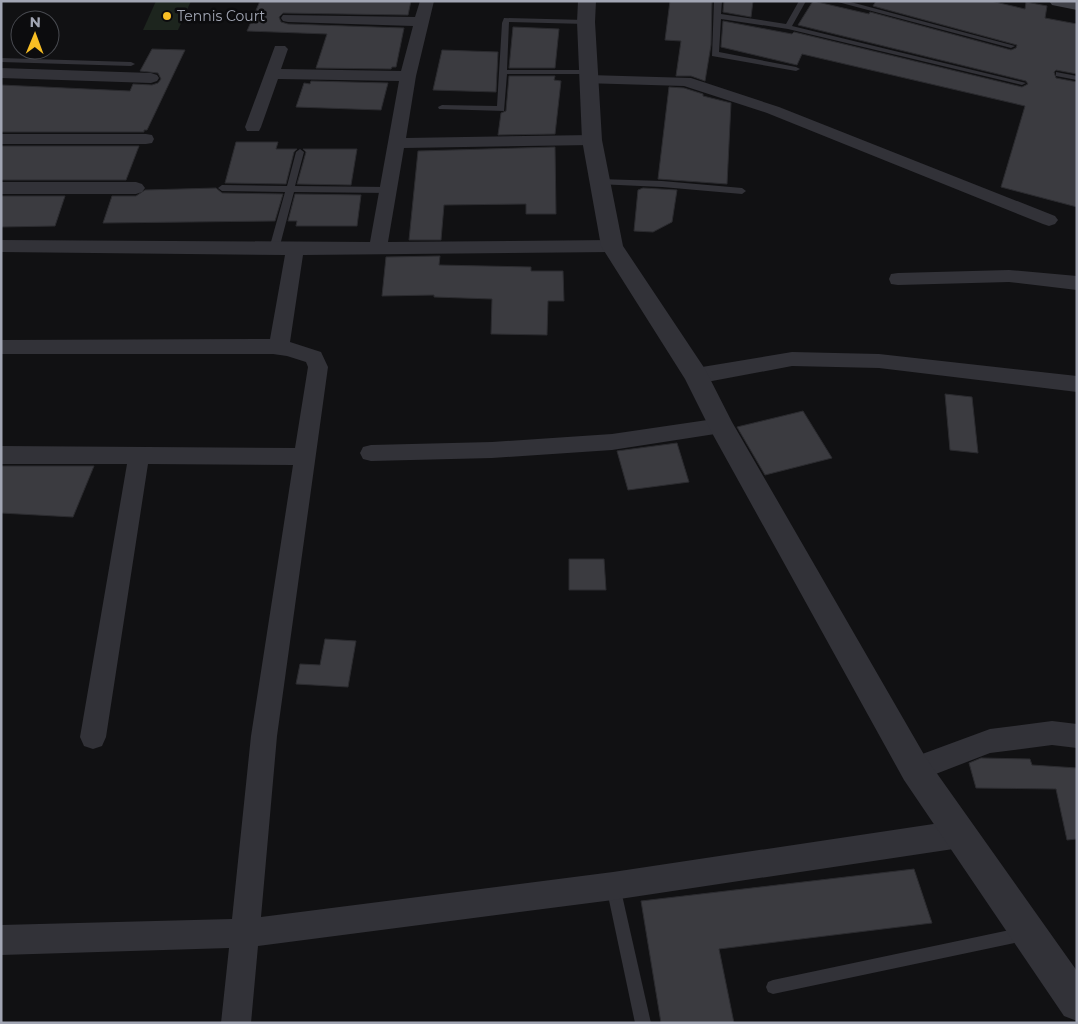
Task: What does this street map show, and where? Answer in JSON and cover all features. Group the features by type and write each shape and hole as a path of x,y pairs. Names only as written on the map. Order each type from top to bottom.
{"main road":[{"path":"1058,1 1077,5"}],"street":[{"path":"378,247 408,76 428,1"},
{"path":"586,12 592,140 612,246 696,376 721,426 915,769 1077,1003"},
{"path":"288,18 422,22"},
{"path":"252,127 280,49"},
{"path":"1,73 151,78"},
{"path":"272,74 408,76"},
{"path":"589,76 685,81 773,110 1050,220"},
{"path":"1,139 146,139"},
{"path":"396,143 592,140"},
{"path":"1,188 136,188"},
{"path":"1,246 295,249 612,246"},
{"path":"279,346 295,249"},
{"path":"898,279 1009,276 1077,283"},
{"path":"1,348 234,348 279,346 300,350 314,357 318,367 264,736 236,1023"},
{"path":"696,376 792,359 879,361 1077,384"},
{"path":"371,453 492,450 612,442 721,426"},
{"path":"1,455 306,457"},
{"path":"93,737 138,456"},
{"path":"915,769 990,741 1052,733 1077,736"},
{"path":"1,940 246,933 613,886 960,834"}],"lane":[{"path":"718,1 715,54 796,69"},
{"path":"788,28 803,1"},
{"path":"837,1 1011,46"},
{"path":"442,108 501,109 507,22 586,12"},
{"path":"717,16 788,28 1022,83"},
{"path":"1,60 131,64"},
{"path":"503,72 589,76"},
{"path":"1059,74 1077,78"},
{"path":"274,249 300,152"},
{"path":"600,182 662,184 742,191"},
{"path":"222,188 388,190"},
{"path":"613,886 643,1023"},
{"path":"773,987 1028,933"}],"shaded area":[{"name":"Tennis Court","path":"156,1 191,1 178,30 143,30"}],"building":[{"path":"260,1 411,1 408,15 283,13 279,17 281,22 288,24 404,28 396,67 391,69 316,68 327,34 247,31"},
{"path":"670,1 712,1 711,45 705,81 691,76 676,76 681,41 665,40"},
{"path":"724,1 753,1 751,17 723,12"},
{"path":"813,1 869,14 870,12 1011,50 1016,48 1017,45 873,6 876,1 991,1 1025,9 1026,2 1047,6 1045,18 1077,24 1077,74 1056,70 1054,72 1056,78 1077,82 1077,207 1001,187 1025,106 802,54 797,65 721,47 723,21 792,34 794,32 1022,87 1028,84 1026,81 798,25"},
{"path":"513,27 559,29 555,68 509,68"},
{"path":"152,49 185,50 147,130 144,130 144,132 1,132 1,85 130,91 133,84 152,85 158,83 161,79 158,73 140,71"},
{"path":"442,50 498,52 496,92 433,90"},
{"path":"509,76 555,76 554,80 561,81 555,134 498,135 501,113 506,111"},
{"path":"311,81 388,83 381,110 296,107 304,83 310,84"},
{"path":"669,87 684,88 703,94 703,96 731,103 727,184 658,179"},
{"path":"236,142 278,142 276,149 297,149 294,152 286,184 225,183"},
{"path":"1,146 139,146 126,180 1,180"},
{"path":"555,147 556,214 526,214 526,204 444,205 441,240 409,240 418,151"},
{"path":"303,149 357,149 351,185 297,184 306,152"},
{"path":"216,188 222,193 283,194 275,221 103,223 112,196 136,196 145,190"},
{"path":"643,188 677,190 672,222 653,232 634,231 638,190"},
{"path":"295,194 361,195 357,226 296,226 297,221 288,221"},
{"path":"1,196 65,196 55,226 1,227"},
{"path":"440,256 439,265 531,267 531,271 563,271 564,301 548,301 547,335 491,334 492,299 434,297 434,295 382,296 386,257"},
{"path":"945,394 972,397 978,453 950,450"},
{"path":"803,411 832,458 765,475 737,427"},
{"path":"677,443 689,482 628,490 617,451"},
{"path":"1,466 94,466 73,517 1,513"},
{"path":"569,559 604,559 606,590 569,590"},
{"path":"325,639 356,641 348,687 296,684 300,664 320,665"},
{"path":"981,758 1030,759 1032,765 1077,768 1077,839 1067,840 1056,789 976,788 969,763"},
{"path":"914,869 932,923 719,949 734,1023 661,1023 641,901"}],"place":[{"name":"Tennis Court","path":"167,16"}]}
